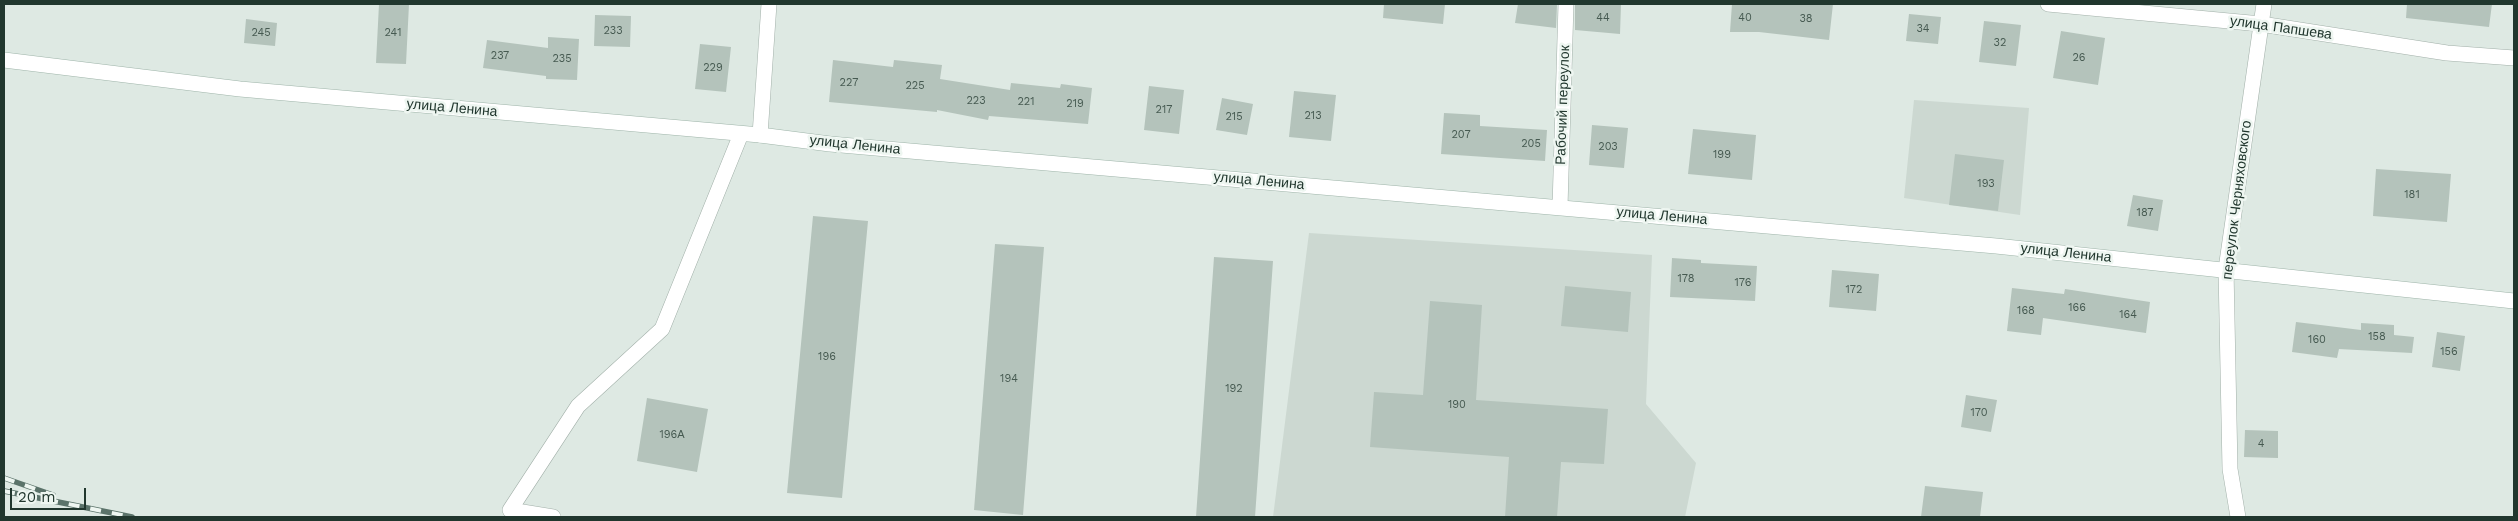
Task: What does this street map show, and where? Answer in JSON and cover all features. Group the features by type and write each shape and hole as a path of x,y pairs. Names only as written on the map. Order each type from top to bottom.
{"main road":[{"path":"760,135 769,4"},
{"name":"Рабочий переулок","path":"1560,207 1566,4"},
{"name":"улица Папшева","path":"2048,4 2262,24 2447,53 2514,58"},
{"name":"переулок Черняховского","path":"2238,517 2230,469 2226,269 2264,4"},
{"name":"улица Ленина","path":"4,60 240,89 760,135 830,144 1560,207 2226,269 2514,301"},
{"path":"553,517 510,510 578,406 662,329 741,134"}],"shaded area":[{"path":"1914,100 2029,108 2020,215 1904,198"},
{"path":"1309,233 1652,255 1646,404 1696,463 1685,517 1273,517"}],"building":[{"path":"379,4 409,4 406,64 376,63"},
{"path":"1384,4 1445,4 1443,24 1383,18"},
{"path":"1518,4 1557,4 1556,28 1515,23"},
{"path":"1575,4 1621,4 1620,34 1575,30"},
{"path":"1732,4 1833,4 1829,40 1759,32 1730,32"},
{"path":"2407,4 2492,4 2489,27 2406,18"},
{"path":"1909,14 1941,17 1938,44 1906,41"},
{"path":"595,15 631,16 630,47 594,46"},
{"path":"246,19 277,23 275,46 244,43"},
{"path":"1984,21 2021,25 2016,66 1979,62"},
{"path":"2061,31 2105,38 2098,85 2053,78"},
{"path":"548,37 579,39 577,80 546,79 546,76 483,68 487,40 548,48"},
{"path":"700,44 731,47 726,92 695,89"},
{"path":"833,60 893,67 894,60 942,65 940,79 1010,90 1011,83 1060,88 1061,84 1092,88 1088,124 989,116 988,120 937,110 937,112 829,102"},
{"path":"1149,86 1184,90 1179,134 1144,130"},
{"path":"1294,91 1336,95 1331,141 1289,137"},
{"path":"1222,98 1253,104 1247,135 1216,130"},
{"path":"1444,113 1480,115 1480,126 1547,130 1545,161 1441,154"},
{"path":"1592,125 1628,128 1624,168 1589,165"},
{"path":"1693,129 1756,135 1752,180 1688,174"},
{"path":"1955,154 2004,160 1998,211 1949,205"},
{"path":"2376,169 2451,174 2447,222 2373,216"},
{"path":"2133,195 2163,200 2158,231 2127,226"},
{"path":"813,216 868,221 842,498 787,493"},
{"path":"995,244 1044,247 1023,515 974,510"},
{"path":"1214,257 1273,261 1255,517 1196,517"},
{"path":"1672,258 1701,260 1701,263 1757,266 1755,301 1670,297"},
{"path":"1832,270 1879,274 1876,311 1829,307"},
{"path":"1565,286 1631,292 1628,332 1561,326"},
{"path":"2012,288 2064,294 2065,289 2150,302 2146,333 2043,318 2041,335 2007,331"},
{"path":"1430,301 1482,305 1476,400 1608,409 1604,464 1561,462 1557,517 1505,517 1509,457 1370,447 1374,392 1423,395"},
{"path":"2296,322 2361,330 2361,323 2394,325 2394,335 2414,337 2412,353 2339,349 2337,358 2292,352"},
{"path":"2437,332 2465,336 2460,371 2432,367"},
{"path":"1966,395 1997,400 1991,432 1961,427"},
{"path":"647,398 708,409 697,472 637,461"},
{"path":"2245,430 2278,431 2278,458 2244,457"},
{"path":"1925,486 1983,492 1980,517 1921,517"}],"railway":[{"path":"4,478 53,495"},
{"path":"4,491 132,517"}]}
